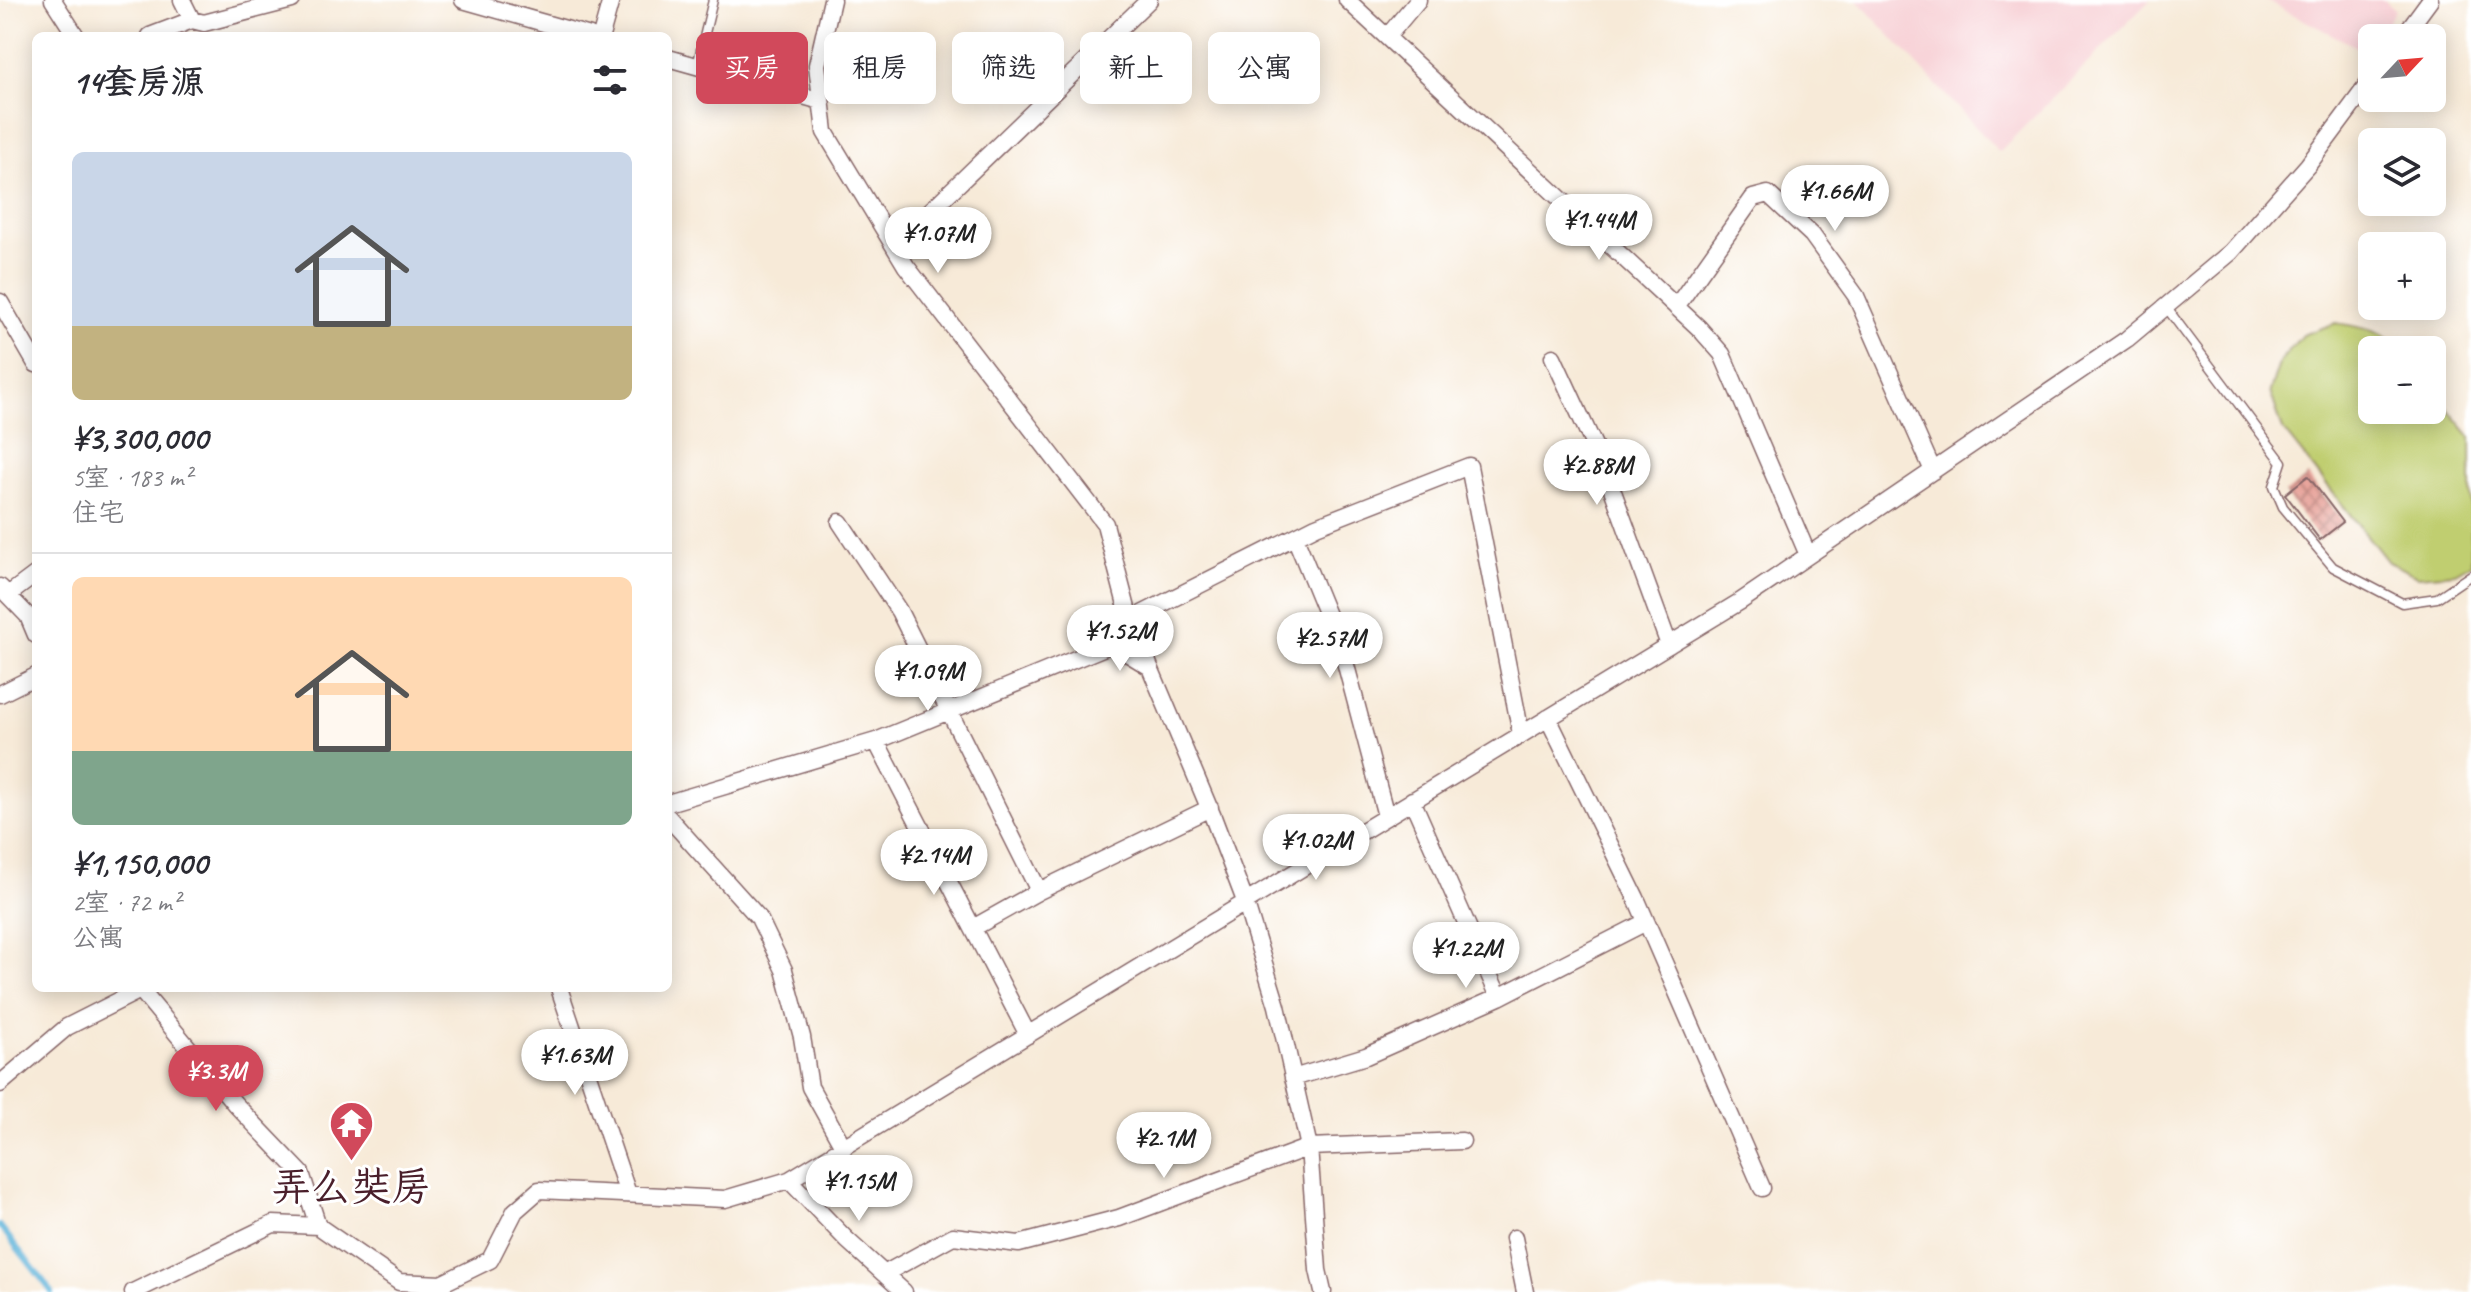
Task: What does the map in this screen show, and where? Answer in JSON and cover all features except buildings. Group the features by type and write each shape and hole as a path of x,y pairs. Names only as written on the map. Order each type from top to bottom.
{"street":[{"path":"53,0 73,32"},
{"path":"182,0 192,20"},
{"path":"160,32 192,20 204,23 292,0"},
{"path":"463,0 483,3 577,32"},
{"path":"602,32 611,0"},
{"path":"832,0 817,65 825,132 906,266 1105,524 1130,620 1210,808 1245,901 1277,1006 1309,1147 1318,1270 1323,1292"},
{"path":"894,246 1149,0"},
{"path":"1347,0 1699,328 1722,354 1808,555"},
{"path":"1387,37 1418,0"},
{"path":"2412,24 2430,0"},
{"path":"672,59 696,66"},
{"path":"808,97 821,101"},
{"path":"133,1292 273,1224 318,1226 399,1282 441,1284 490,1260 515,1211 539,1190 725,1199 789,1180 1741,601 2127,339 2231,252 2308,165 2358,98"},
{"path":"1676,307 1753,198 1768,194 1812,235 1856,296 1933,471"},
{"path":"0,302 32,357"},
{"path":"1553,357 1604,467 1669,645"},
{"path":"672,802 876,741 1112,644 1130,620 1316,526 1469,466 1521,734"},
{"path":"840,522 899,611 1039,891"},
{"path":"1295,537 1343,654 1386,816"},
{"path":"32,576 4,591 28,616 32,626"},
{"path":"1112,644 1150,667"},
{"path":"0,694 32,678"},
{"path":"1548,718 1646,922 1762,1188"},
{"path":"876,741 1028,1035"},
{"path":"1412,800 1499,997"},
{"path":"973,928 1039,891 1210,808"},
{"path":"672,821 759,918 784,970 802,1037 810,1087 844,1148"},
{"path":"1293,1078 1366,1056 1499,997 1646,922"},
{"path":"0,1084 67,1027 133,992"},
{"path":"144,992 235,1104 301,1173 318,1226"},
{"path":"560,992 628,1194"},
{"path":"884,1274 953,1236 1019,1244 1119,1218 1309,1147 1462,1141"},
{"path":"789,1180 904,1292"},
{"path":"1514,1238 1525,1292"}],"lane":[{"path":"705,32 713,0"},
{"path":"2165,307 2282,462 2274,486 2283,507 2333,567 2402,603 2437,598 2471,575"}],"shaded area":[{"path":"1857,0 2150,0 1999,152"},
{"path":"2265,0 2384,0 2395,10 2387,24 2358,24 2358,48"}],"green space":[{"path":"2336,323 2383,336 2358,336 2358,424 2446,424 2446,406 2471,437 2471,564 2455,573 2417,576 2388,562 2283,430 2270,391 2280,361 2302,335"}],"waterway":[{"path":"0,1226 52,1292"}],"place":[{"name":"弄么奘房","path":"351,1162"}]}
